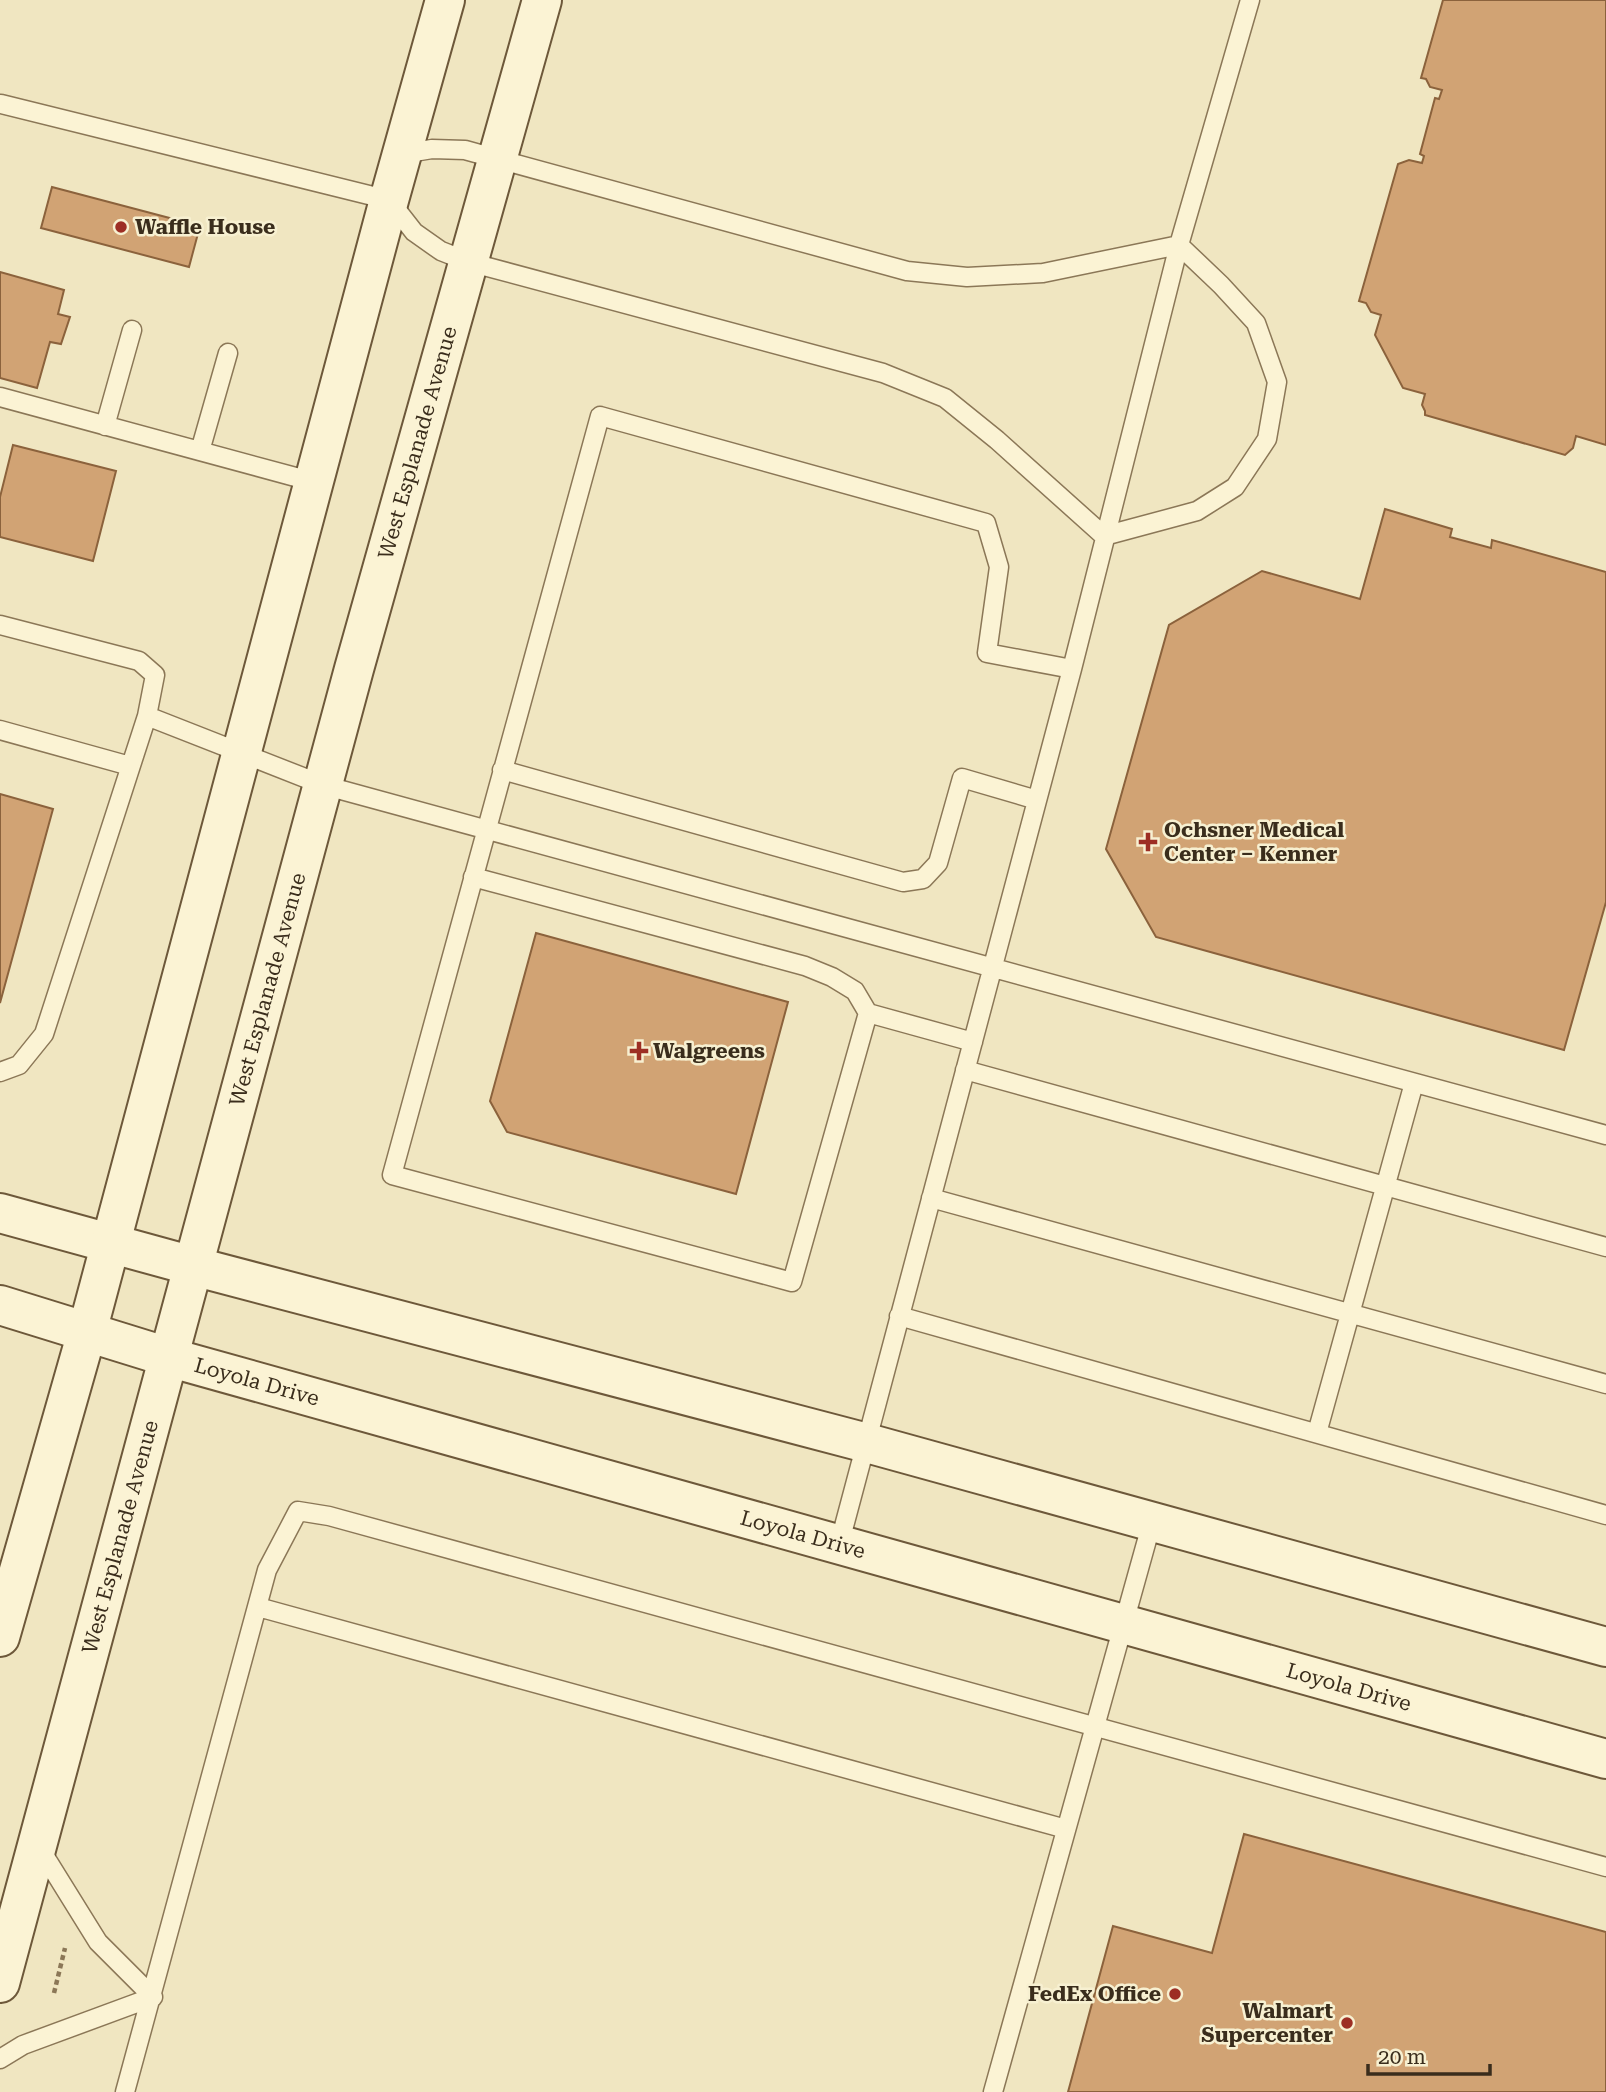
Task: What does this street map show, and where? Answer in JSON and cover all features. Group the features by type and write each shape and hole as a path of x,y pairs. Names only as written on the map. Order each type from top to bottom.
{"main road":[{"path":"0,1637 87,1332 389,200 445,0"},
{"name":"West Esplanade Avenue","path":"1,1976 323,785 542,0"},
{"path":"0,1213 867,1443 1606,1647"},
{"name":"Loyola Drive","path":"0,1305 168,1357 1606,1759"}],"lane":[{"path":"839,1545 1072,669 1179,245 1250,0"},
{"path":"1,104 389,200 414,232 441,251 469,262 883,373 945,398 997,440 1104,536"},
{"path":"402,154 432,149 465,150 907,271 967,277 1043,273 1179,245"},
{"path":"1104,536 1197,511 1235,487 1267,439 1277,382 1256,323 1222,285 1179,245"},
{"path":"106,426 132,330"},
{"path":"200,451 228,353"},
{"path":"0,397 314,482"},
{"path":"868,1013 792,1282 392,1175 600,416 986,523 999,567 987,653 1072,669"},
{"path":"0,625 139,661 155,675 146,716 44,1034 19,1065 0,1072"},
{"path":"146,716 323,785 1606,1135"},
{"path":"0,730 130,766"},
{"path":"502,770 903,882 923,878 938,863 962,778 1037,800"},
{"path":"473,877 805,967 832,977 855,991 868,1013 973,1042"},
{"path":"965,1070 1606,1247"},
{"path":"1317,1433 1414,1083"},
{"path":"931,1198 1606,1384"},
{"path":"899,1316 1606,1515"},
{"path":"125,2092 267,1570 298,1511 329,1516 1606,1867"},
{"path":"993,2092 1152,1522"},
{"path":"258,1607 1066,1829"},
{"path":"37,1845 98,1942 153,1997"},
{"path":"0,2059 23,2045 153,1997"}],"path":[{"path":"54,1993 65,1948"}],"building":[{"path":"1443,0 1606,0 1606,445 1576,436 1573,448 1565,455 1425,415 1422,405 1425,394 1403,388 1375,335 1381,315 1371,312 1366,303 1359,301 1398,164 1409,160 1422,163 1424,156 1420,154 1435,98 1439,99 1442,90 1430,87 1426,79 1421,78"},
{"name":"Waffle House","path":"52,187 200,226 189,267 41,228"},
{"path":"0,272 64,290 58,314 70,317 61,344 50,342 37,388 0,378"},
{"path":"13,445 116,471 93,561 0,537 0,497"},
{"path":"1385,509 1452,529 1450,537 1491,548 1492,540 1606,572 1606,902 1564,1050 1156,937 1106,849 1169,625 1262,571 1360,599"},
{"path":"0,794 53,809 0,1003"},
{"name":"Walgreens","path":"536,933 788,1002 736,1194 507,1132 490,1101"},
{"name":"Walmart Supercenter","path":"1244,1834 1606,1932 1606,2092 1068,2092 1113,1926 1212,1953"}],"place":[{"name":"Waffle House","path":"121,227"},
{"name":"Ochsner Medical Center – Kenner","path":"1148,842"},
{"name":"Walgreens","path":"639,1051"},
{"name":"FedEx Office","path":"1175,1994"},
{"name":"Walmart Supercenter","path":"1347,2023"}]}
